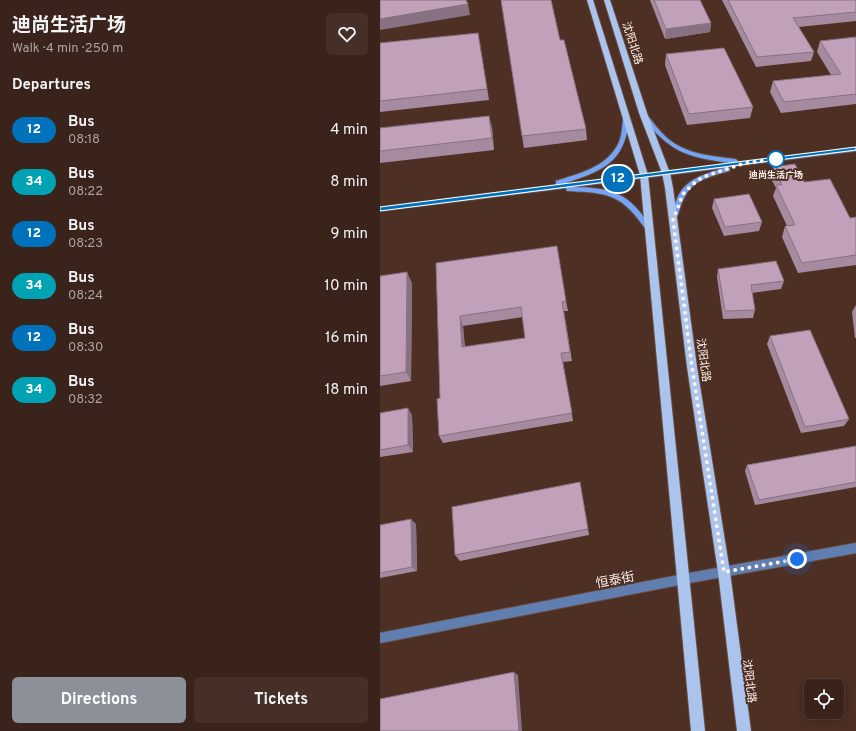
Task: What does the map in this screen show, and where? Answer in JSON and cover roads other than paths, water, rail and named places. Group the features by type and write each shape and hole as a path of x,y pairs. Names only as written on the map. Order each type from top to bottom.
{"main road":[{"path":"590,0 644,175 698,731"},
{"name":"沈阳北路","path":"607,0 643,113 666,173 669,188 692,367 724,572 744,731"},
{"path":"643,113 666,141 680,149 700,156 745,163"},
{"path":"541,188 599,168 610,159 620,148 626,133 626,115"},
{"path":"380,209 856,149"},
{"path":"673,220 683,194 693,184 703,177 745,163"},
{"path":"541,188 597,189 617,195 630,203 640,214 650,230"}],"street":[{"name":"恒泰街","path":"380,638 684,579 856,548"}],"place":[{"name":"迪尚生活广场","path":"776,159"}]}
